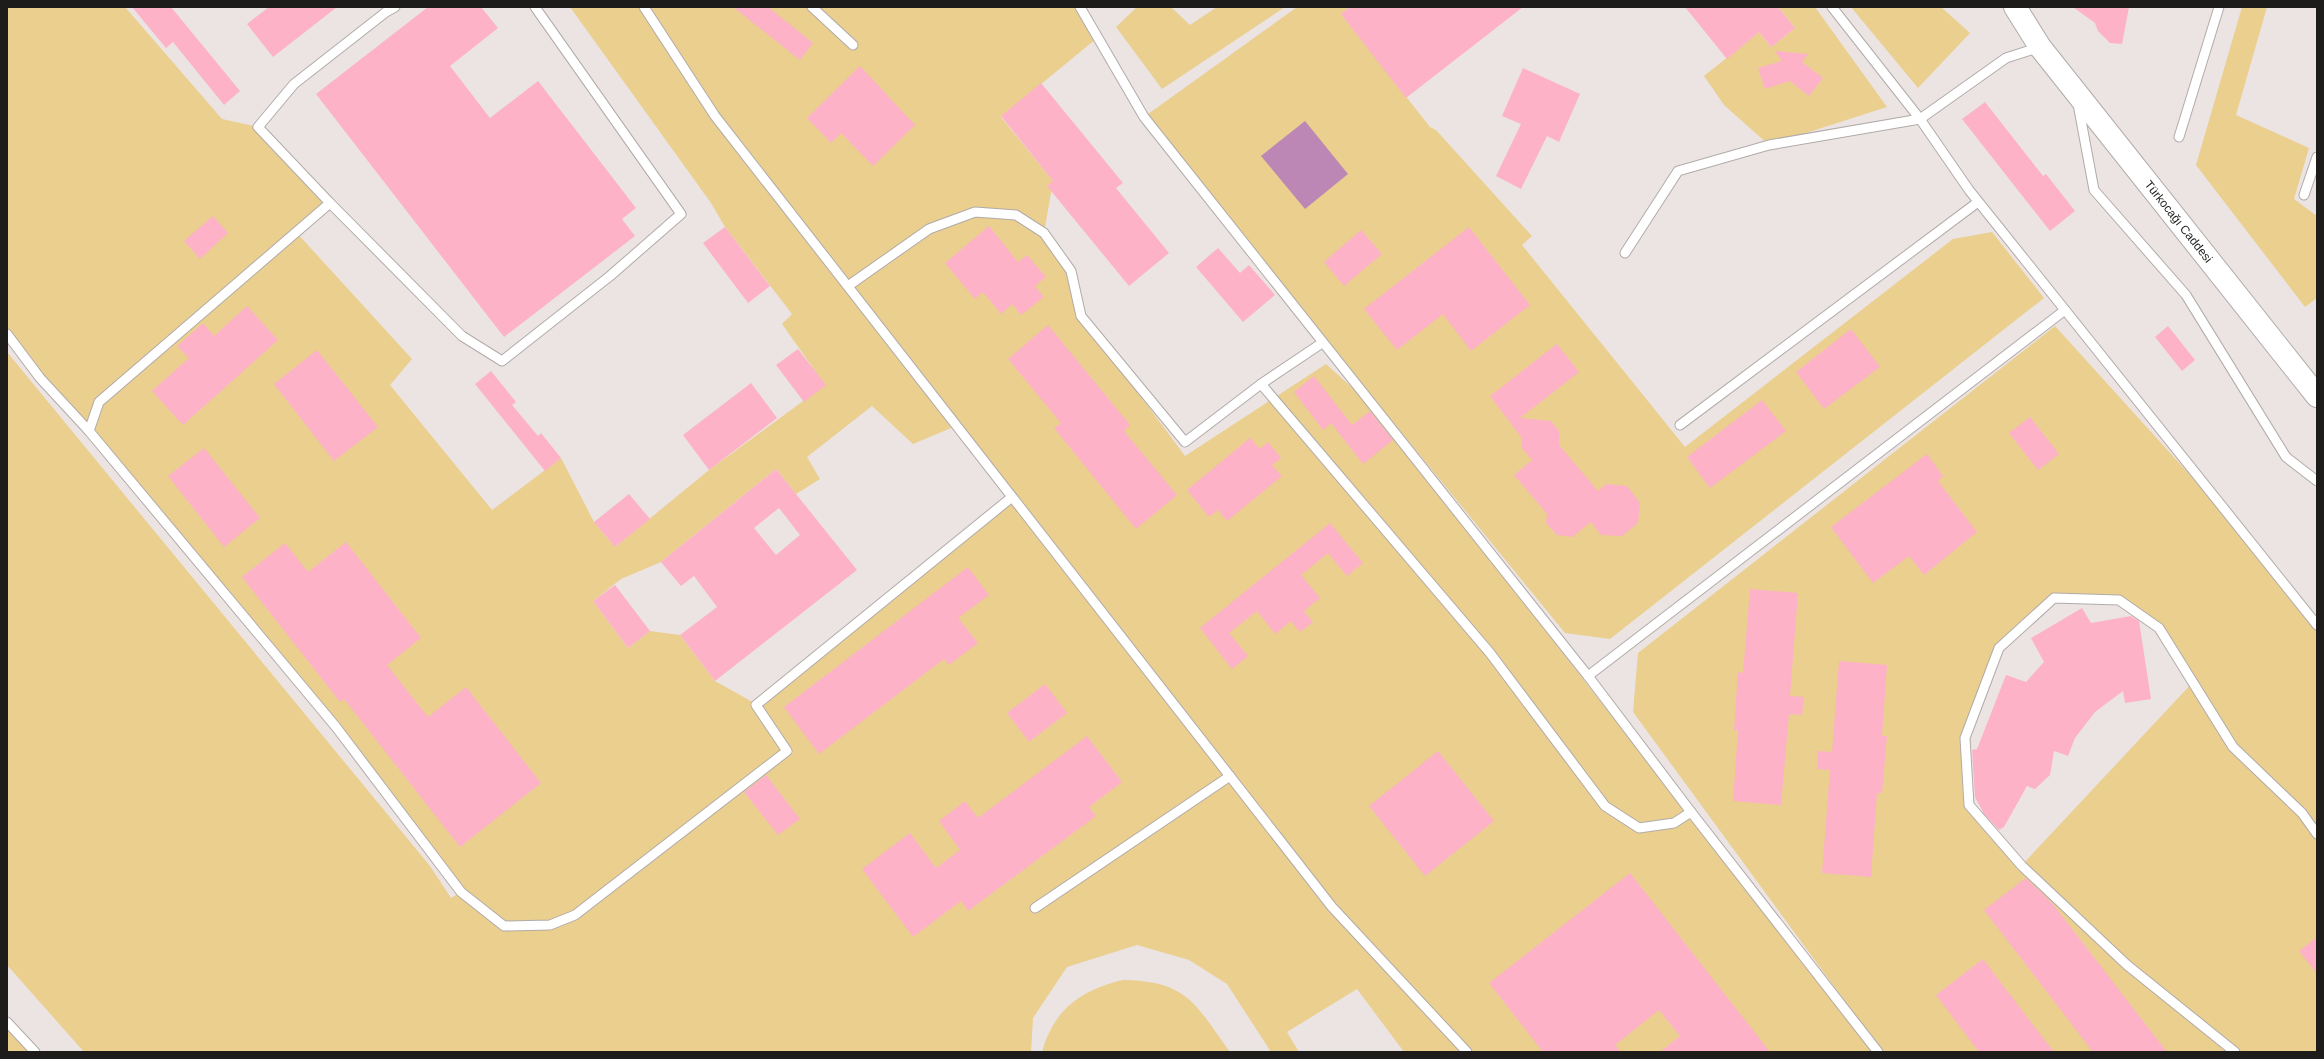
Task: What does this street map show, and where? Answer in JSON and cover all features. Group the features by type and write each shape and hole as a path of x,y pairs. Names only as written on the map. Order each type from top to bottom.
{"main road":[{"name":"Türkocağı Caddesi","path":"1999,7 2040,47"},
{"name":"Türkocağı Caddesi","path":"2015,7 2040,47 2317,396"}],"lane":[{"path":"395,7 386,12 294,84 258,127 462,336 502,361 610,276 681,214 535,7"},
{"path":"644,7 715,116 1332,907 1467,1052"},
{"path":"812,7 853,45"},
{"path":"1080,7 1144,117 1588,676 1691,812 1878,1052"},
{"path":"1832,7 1920,118 1978,202 2317,625"},
{"path":"2179,137 2218,7"},
{"path":"1625,253 1678,171 1769,145 1920,118 2006,58 2040,47"},
{"path":"2075,91 2094,190 2186,295 2286,456 2317,481"},
{"path":"2304,195 2317,157"},
{"path":"89,431 99,402 330,202"},
{"path":"1680,425 1978,202"},
{"path":"848,286 929,229 975,212 1016,215 1044,233 1071,271 1081,316 1185,442 1261,384 1322,343"},
{"path":"1588,676 2065,310"},
{"path":"7,334 40,378 89,431 336,727 461,892 504,926 550,925 575,915 787,751 756,705 1012,498"},
{"path":"1261,384 1490,653 1605,806 1639,828 1674,823 1691,812"},
{"path":"2235,1052 2127,965 2022,866 1969,805 1965,738 1999,648 2054,598 2119,600 2159,628 2233,747 2302,813 2317,834"},
{"path":"1035,908 1230,776"},
{"path":"7,1022 35,1052"}],"shaded area":[{"path":"7,7 125,7 222,119 258,127 330,203 296,232 412,359 390,385 492,510 561,458 594,522 615,547 709,470 825,385 782,324 792,314 725,227 711,203 570,7 1080,7 1097,38 1001,117 1053,181 1044,233 1071,271 1081,316 1185,456 1326,364 1367,401 1632,742 1877,1052 1404,1052 1357,989 1287,1032 1299,1052 1271,1052 1227,984 1189,960 1137,945 1067,967 1033,1018 1031,1052 84,1052 7,965 7,352 430,866 451,898 461,892 336,727 7,334","holes":["872,406 913,444 956,426 1012,498 756,704 715,681 680,635 650,631 628,648 593,601 621,579 661,562 776,469 796,494 820,479 807,457"]},
{"path":"1137,7 1171,7 1190,25 1217,7 1285,7 1162,89 1116,27"},
{"path":"1297,7 1350,7 1341,14 1430,127 1436,130 1532,236 1522,245 1685,447 1953,239 1992,232 2044,298 1610,639 1565,633 1144,117"},
{"path":"1778,7 1815,7 1887,107 1769,145 1724,105 1704,76 1759,32 1771,47 1795,28"},
{"path":"1851,7 1941,7 1970,33 1918,88"},
{"path":"2242,7 2267,7 2236,115 2309,148 2294,199 2317,216 2317,298 2305,307 2196,165"},
{"path":"1305,121 1348,174 1305,209 1261,156"},
{"path":"2055,326 2268,561 2317,625 2317,1052 1882,1052 1633,712 1638,653","holes":["2054,598 2119,600 2159,628 2193,682 2022,865 1969,805 1965,738 1999,648"]},
{"path":"1123,980 1145,981 1162,985 1188,998 1198,1008 1230,1052 1042,1052 1047,1037 1054,1024 1071,1004 1094,989"},
{"path":"7,1022 35,1052 7,1052"}],"building":[{"path":"132,7 171,7 240,91 224,105 173,42 166,48"},
{"path":"269,7 337,7 273,57 247,24"},
{"path":"428,7 481,7 498,28 450,66 490,118 538,81 636,208 622,219 635,236 504,337 316,94"},
{"path":"733,7 768,7 813,43 800,60"},
{"path":"1350,7 1523,7 1406,98 1341,14"},
{"path":"1685,7 1778,7 1795,28 1771,47 1759,32 1727,59"},
{"path":"2073,7 2129,7 2122,44 2110,43 2098,31 2095,23"},
{"path":"1775,51 1808,54 1802,62 1823,78 1809,96 1790,81 1765,89 1758,68 1782,61"},
{"path":"860,66 915,125 873,166 841,133 831,143 807,118"},
{"path":"1523,68 1580,94 1559,142 1547,136 1521,189 1496,176 1521,124 1502,116"},
{"path":"1041,83 1123,183 1116,188 1169,253 1129,286 1047,186 1053,181 1001,116"},
{"path":"1985,102 2043,176 2046,174 2075,211 2050,231 1962,119"},
{"path":"213,216 228,233 200,259 184,241"},
{"path":"989,226 1018,262 1027,255 1046,277 1035,286 1044,297 1021,315 1012,304 1001,314 983,292 975,299 945,263"},
{"path":"725,227 770,286 748,303 703,243"},
{"path":"1469,227 1530,305 1471,351 1443,314 1397,350 1364,309"},
{"path":"1361,230 1382,254 1344,286 1324,262"},
{"path":"1218,248 1240,273 1249,265 1275,295 1243,322 1196,267"},
{"path":"247,306 278,340 183,425 152,391 189,358 177,346 203,323 214,336"},
{"path":"1048,325 1130,425 1124,431 1177,495 1136,529 1054,428 1061,423 1008,359"},
{"path":"2168,326 2195,360 2182,371 2155,337"},
{"path":"1851,329 1880,367 1824,409 1796,372"},
{"path":"1557,344 1579,372 1520,418 1551,421 1559,431 1559,445 1598,491 1606,484 1627,486 1640,503 1638,523 1622,536 1601,535 1591,522 1572,537 1557,535 1546,523 1547,514 1514,475 1532,460 1522,448 1521,437 1490,396"},
{"path":"798,349 826,385 804,402 776,365"},
{"path":"317,350 378,427 334,461 274,384"},
{"path":"491,371 516,402 512,405 538,436 541,433 561,458 545,471 475,384"},
{"path":"1314,376 1352,425 1370,411 1393,440 1363,464 1331,423 1323,430 1294,392"},
{"path":"751,383 777,418 709,470 683,435"},
{"path":"1762,400 1786,431 1710,488 1687,457"},
{"path":"2030,417 2059,454 2038,470 2009,433"},
{"path":"1250,438 1260,449 1268,442 1281,458 1272,465 1282,476 1227,521 1218,510 1209,517 1187,490"},
{"path":"204,448 260,518 224,547 168,476"},
{"path":"1927,454 1943,476 1938,481 1977,532 1924,575 1909,556 1873,583 1831,527"},
{"path":"776,469 857,570 715,681 680,635 717,607 694,576 681,586 661,562","holes":["779,508 800,535 776,555 754,528"]},
{"path":"629,494 650,519 615,547 594,522"},
{"path":"1330,523 1363,563 1347,576 1328,553 1301,575 1320,598 1304,611 1313,622 1300,632 1291,621 1275,634 1257,611 1229,633 1248,656 1232,669 1200,628"},
{"path":"346,542 421,638 387,665 428,717 466,687 541,783 460,847 344,699 340,702 242,577 285,543 308,572"},
{"path":"968,567 989,595 958,618 978,643 949,665 944,659 819,754 784,707"},
{"path":"615,585 650,631 628,648 593,601"},
{"path":"1750,589 1798,593 1790,696 1804,697 1802,715 1789,714 1781,805 1733,801 1738,730 1734,730 1738,672 1743,673"},
{"path":"2082,608 2091,623 2131,616 2139,621 2151,699 2125,703 2123,691 2095,712 2075,738 2068,756 2054,751 2050,775 2035,789 2027,786 2004,827 1999,830 1984,814 1975,797 1972,750 1977,749 2006,675 2026,682 2044,662 2031,638"},
{"path":"1839,661 1887,665 1882,736 1887,736 1882,793 1877,793 1871,877 1822,873 1830,770 1817,769 1818,751 1832,752"},
{"path":"1045,684 1067,713 1029,742 1007,713"},
{"path":"1087,736 1122,782 1089,807 1096,816 968,911 961,901 913,937 862,869 910,833 936,868 960,850 939,821 965,801 978,818"},
{"path":"1438,751 1494,821 1425,876 1369,806"},
{"path":"766,775 800,819 778,835 744,792"},
{"path":"1630,873 1770,1052 1660,1052 1680,1036 1659,1010 1615,1045 1621,1052 1543,1052 1489,983"},
{"path":"2026,878 2052,903 2167,1052 2093,1052 1984,910"},
{"path":"2317,937 2317,974 2299,951"},
{"path":"1983,959 2054,1052 1979,1052 1936,995"}]}
